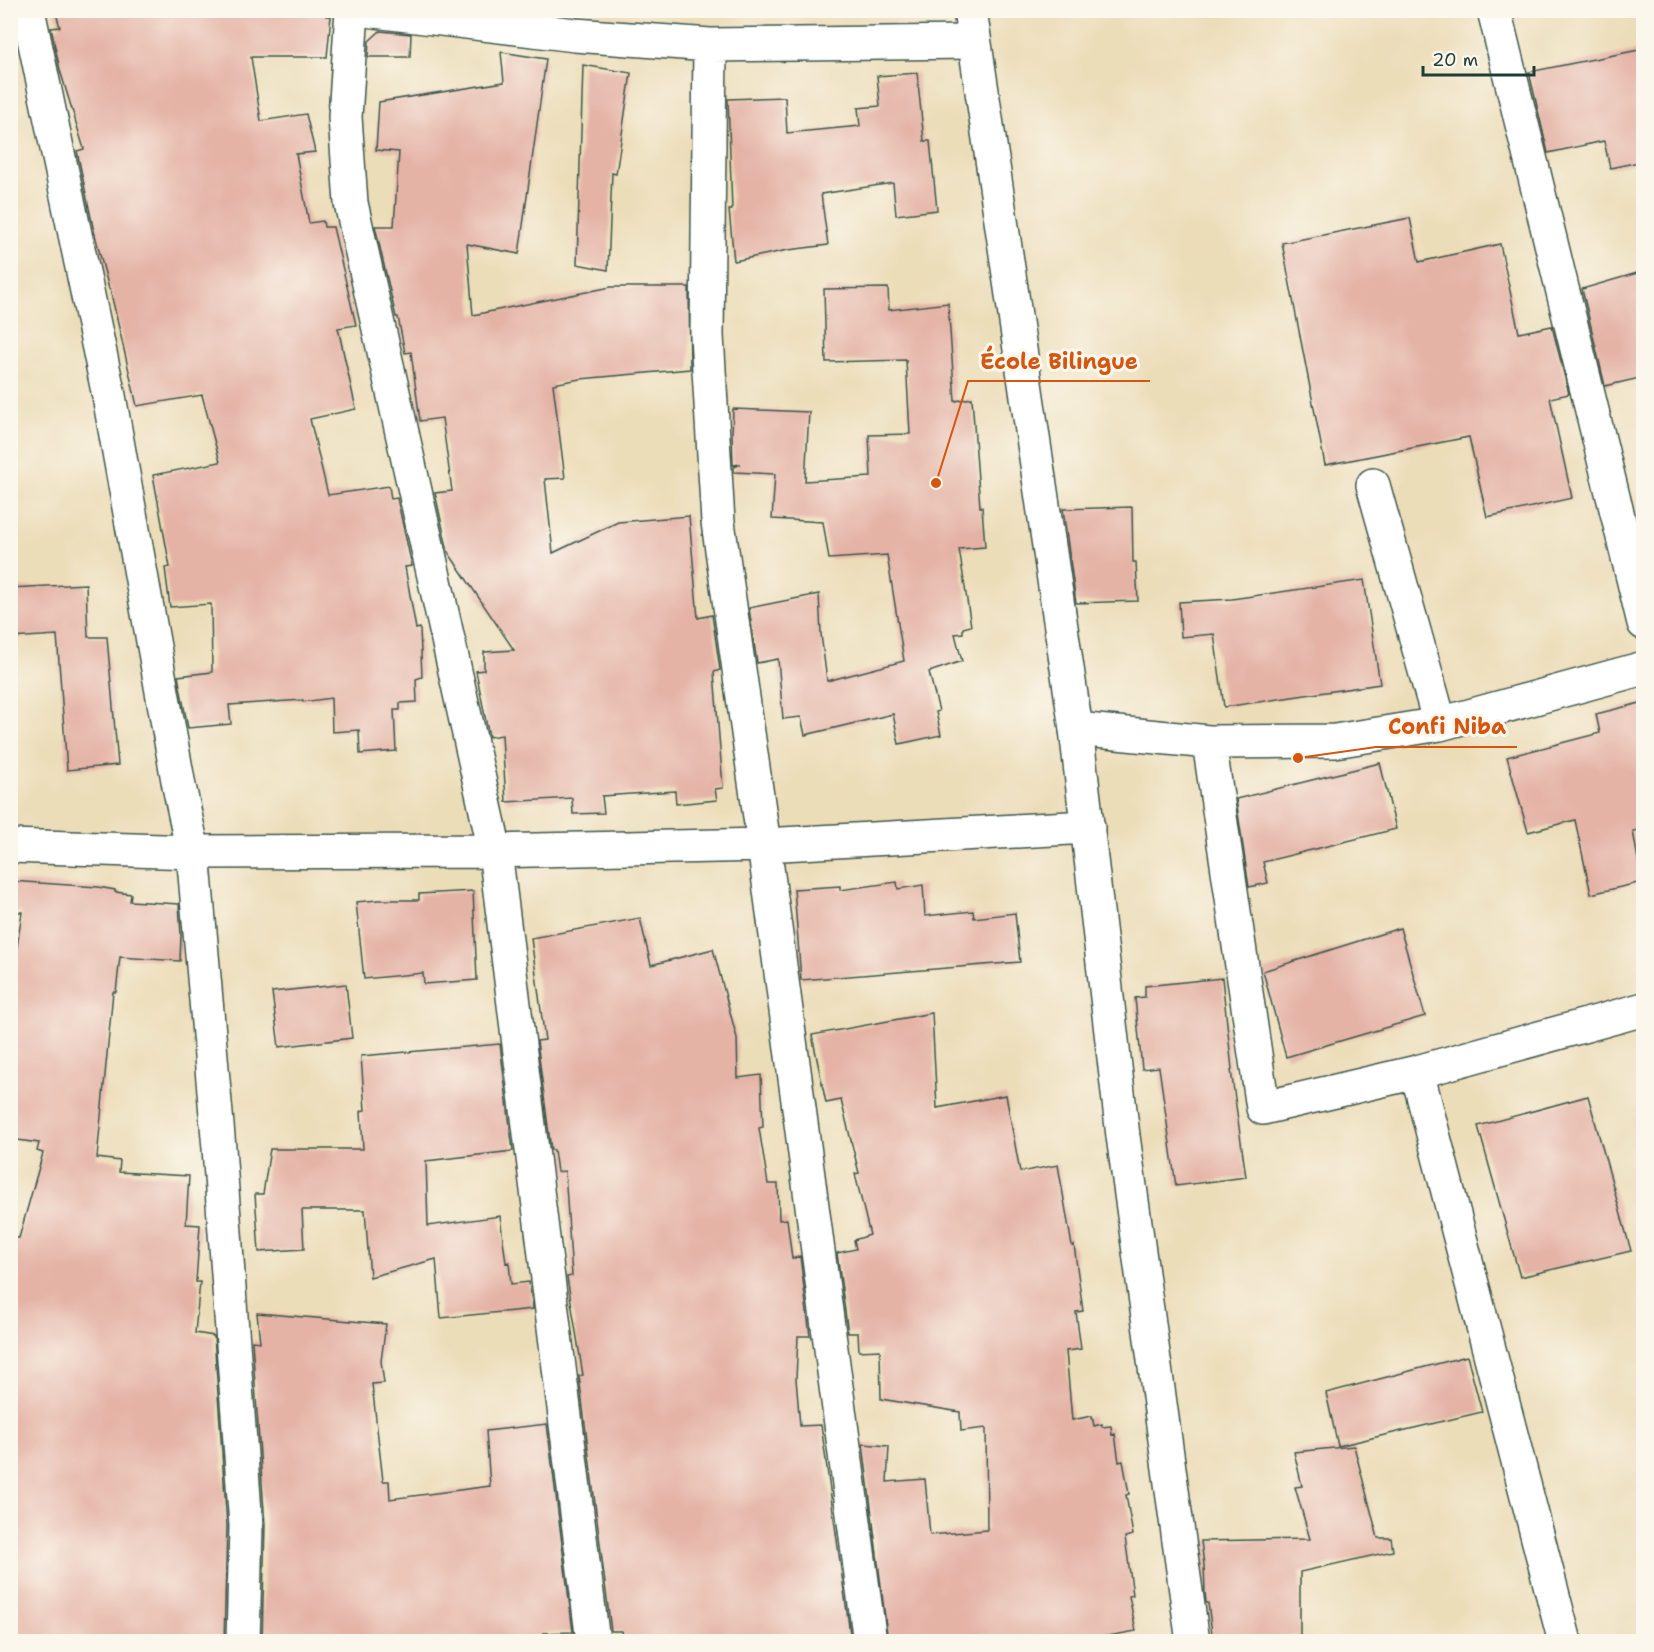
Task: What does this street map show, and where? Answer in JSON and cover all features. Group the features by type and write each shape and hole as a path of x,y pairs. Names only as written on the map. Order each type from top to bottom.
{"street":[{"path":"28,10 109,396 193,852 220,1159 246,1526 243,1641"},
{"path":"352,10 345,117 351,202 495,851 593,1641"},
{"path":"366,10 575,35 710,45 971,26 1076,729 1123,1136 1193,1641"},
{"path":"1494,10 1644,623"},
{"path":"710,45 707,336 718,522 764,845 870,1641"},
{"path":"1373,485 1440,724"},
{"path":"1076,729 1209,742 1335,741 1440,724 1644,668"},
{"path":"1209,742 1263,1108 1418,1072 1644,1009"},
{"path":"10,846 193,852 495,851 764,845 1088,827"},
{"path":"1418,1072 1565,1641"}],"building":[{"path":"55,10 326,10 326,16 331,16 327,57 251,57 261,121 306,114 315,152 296,154 309,223 323,221 324,227 333,227 356,325 338,328 356,409 310,419 328,495 389,486 391,499 397,498 412,566 405,567 416,629 420,628 422,677 416,679 417,702 400,703 400,710 394,710 396,751 360,754 359,730 332,732 331,698 303,702 303,700 229,705 231,724 188,728 178,676 212,672 211,604 170,607 165,568 170,567 153,475 220,462 202,395 137,406 93,227 77,151 84,149 60,70 51,28 60,27"},
{"path":"380,31 411,34 410,57 368,57 369,41"},
{"path":"1644,49 1644,161 1610,168 1604,141 1548,153 1529,72"},
{"path":"501,52 546,59 519,254 467,244 473,315 611,287 689,287 690,369 580,379 553,384 565,478 545,479 553,553 618,522 689,516 698,618 712,615 720,670 714,672 723,788 715,789 717,800 676,804 675,791 602,796 604,813 573,814 572,798 506,802 502,735 489,737 476,671 484,670 484,652 514,650 448,552 435,493 452,491 442,418 420,421 411,352 405,353 375,226 394,226 399,152 376,150 379,102 504,82"},
{"path":"583,65 631,73 616,174 612,173 608,270 577,264"},
{"path":"917,73 924,141 930,141 937,210 896,215 893,183 821,194 828,245 734,261 729,210 732,210 728,99 785,97 787,133 860,126 858,108 880,106 877,76"},
{"path":"1410,218 1419,262 1500,244 1519,333 1552,326 1569,394 1550,398 1572,498 1487,517 1469,437 1325,465 1282,243"},
{"path":"1644,271 1644,377 1605,386 1582,289"},
{"path":"888,288 889,310 948,303 955,401 972,398 985,547 959,549 971,626 963,628 963,633 955,634 962,661 929,672 939,711 936,712 941,735 899,744 893,714 805,735 801,717 783,719 778,659 757,663 749,608 819,594 827,681 904,661 887,555 829,559 823,522 772,519 775,474 734,472 734,467 741,464 733,465 732,434 733,409 809,412 805,481 871,477 869,435 910,434 906,360 826,362 824,289"},
{"path":"1132,507 1133,562 1136,562 1138,601 1076,603 1063,509"},
{"path":"1364,580 1380,684 1224,707 1214,634 1181,637 1179,602 1232,599"},
{"path":"86,584 88,637 107,637 118,765 67,770 57,635 10,638 10,588"},
{"path":"1644,702 1644,829 1633,831 1642,882 1591,894 1575,820 1528,832 1507,757 1600,733 1596,714"},
{"path":"1380,763 1396,829 1263,862 1268,883 1249,887 1236,799"},
{"path":"10,881 98,887 131,894 130,901 179,904 180,961 120,957 116,992 113,992 97,1158 120,1161 119,1172 189,1176 186,1224 200,1225 196,1282 200,1282 195,1333 214,1336 227,1526 224,1641 10,1641 10,1259 12,1238 19,1238 43,1153 37,1151 39,1143 10,1139 10,976 13,976 22,912 10,912"},
{"path":"897,882 898,889 923,885 925,916 973,911 974,918 1015,913 1020,962 801,980 794,889 840,886 840,890"},
{"path":"473,891 477,980 424,984 423,973 364,979 356,902 419,900 419,894"},
{"path":"640,918 651,965 713,949 737,1038 738,1078 761,1075 763,1127 759,1128 768,1184 778,1184 779,1220 787,1219 792,1259 800,1256 810,1336 798,1336 796,1379 800,1426 821,1425 851,1641 624,1641 622,1631 611,1631 579,1376 583,1375 567,1277 572,1276 565,1171 557,1172 554,1150 551,1150 537,1041 545,1040 531,938"},
{"path":"1400,928 1425,1016 1286,1057 1263,971"},
{"path":"1222,978 1231,1070 1246,1177 1176,1186 1159,1067 1142,1069 1135,998 1145,997 1145,986"},
{"path":"346,984 352,1038 279,1047 272,992"},
{"path":"932,1013 937,1108 1006,1095 1020,1172 1058,1165 1072,1246 1074,1245 1083,1311 1076,1312 1081,1349 1066,1351 1072,1420 1092,1416 1094,1426 1102,1424 1102,1427 1111,1426 1112,1435 1115,1434 1119,1462 1123,1461 1129,1494 1126,1495 1133,1535 1125,1537 1133,1595 1129,1596 1136,1631 1081,1641 974,1641 974,1637 888,1641 863,1444 889,1446 887,1482 925,1479 930,1535 987,1530 986,1428 961,1431 960,1412 881,1399 880,1350 859,1351 858,1333 848,1333 837,1253 856,1249 854,1240 870,1235 855,1174 859,1173 841,1100 826,1103 812,1035"},
{"path":"500,1044 513,1151 426,1161 428,1226 500,1216 511,1284 529,1282 533,1309 441,1318 436,1259 370,1277 365,1210 302,1210 304,1249 259,1252 255,1194 263,1194 270,1149 363,1149 361,1111 365,1110 361,1056"},
{"path":"1588,1096 1631,1251 1520,1277 1478,1126"},
{"path":"257,1313 386,1324 381,1361 384,1383 372,1384 383,1481 389,1481 390,1499 490,1486 486,1431 547,1424 573,1632 544,1633 545,1641 262,1641 265,1525 252,1341 260,1342"},
{"path":"1467,1356 1482,1412 1338,1446 1326,1393"},
{"path":"1354,1446 1378,1538 1391,1538 1393,1551 1300,1572 1300,1635 1249,1641 1213,1641 1208,1603 1206,1603 1201,1541 1310,1539 1295,1487 1302,1486 1294,1452"}],"place":[{"name":"École Bilingue","path":"936,483"},
{"name":"Confi Niba","path":"1298,758"}]}
